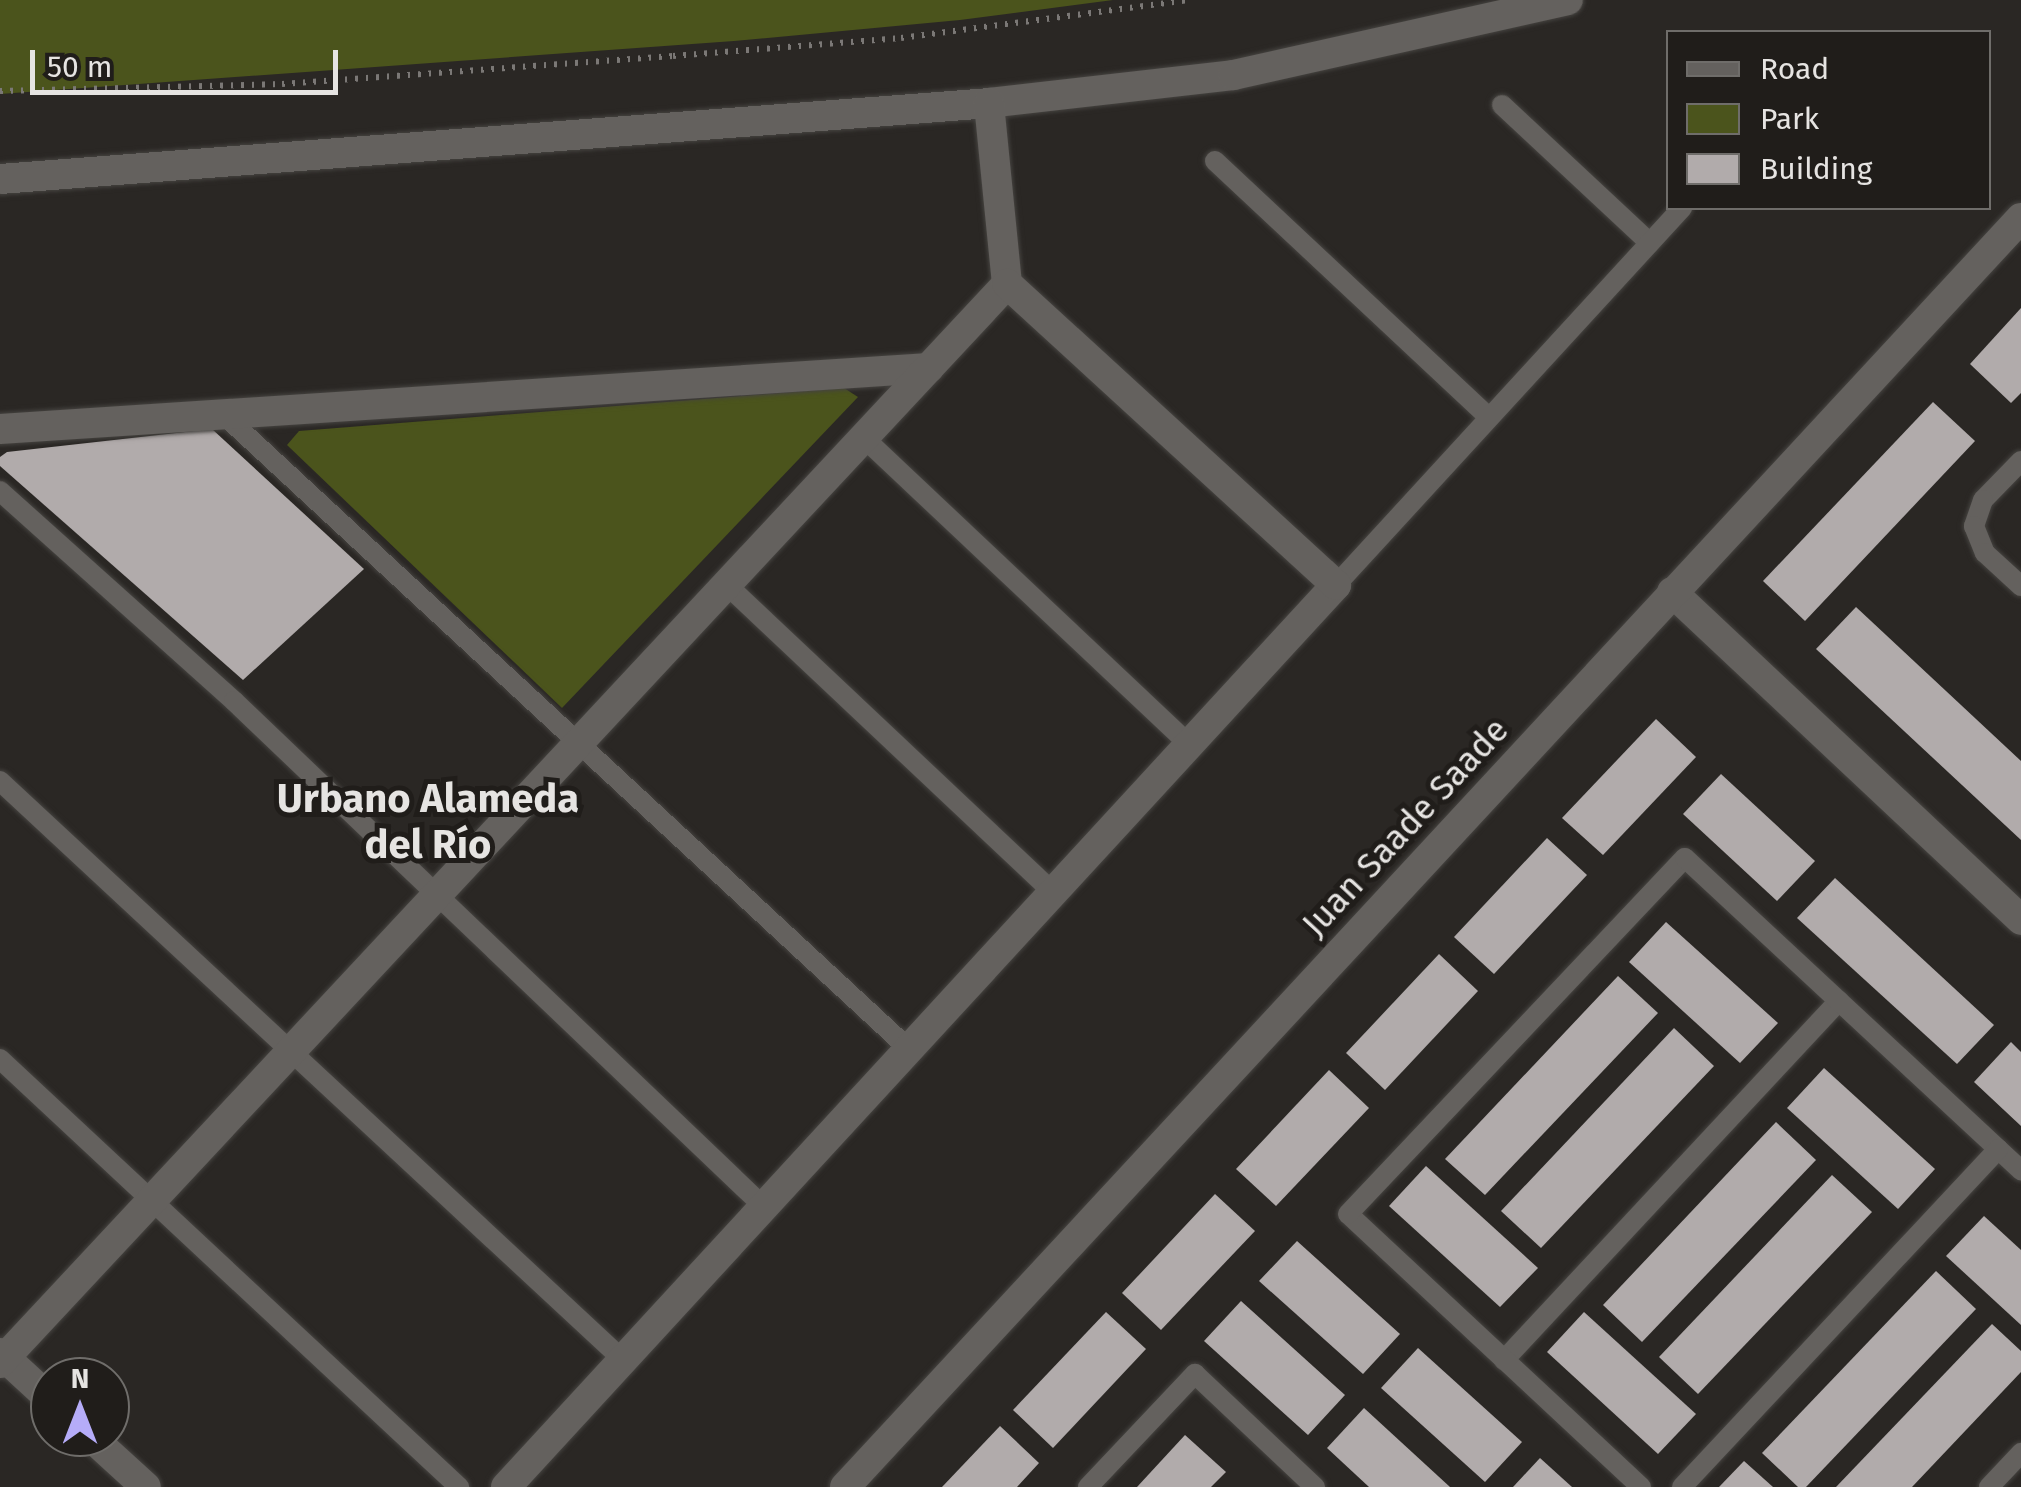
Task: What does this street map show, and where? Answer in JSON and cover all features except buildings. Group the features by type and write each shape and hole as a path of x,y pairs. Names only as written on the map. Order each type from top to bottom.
{"street":[{"path":"0,180 988,103 1233,75 1568,0"},
{"path":"506,1487 1336,585 1007,284 988,103"},
{"name":"Juan Saade Saade","path":"845,1487 2021,218"},
{"path":"30,1382 2,1358 1007,284"},
{"path":"0,429 929,368"},
{"path":"1672,592 2021,920"},
{"path":"113,1457 146,1487"}],"lane":[{"path":"1502,105 1650,242"},
{"path":"1215,161 1489,417"},
{"path":"1336,585 1680,210"},
{"path":"223,414 909,1049"},
{"path":"864,438 1189,744"},
{"path":"2021,460 1983,500 1974,526 1985,553 2021,586"},
{"path":"0,491 234,701 439,893 764,1207"},
{"path":"727,585 1054,892"},
{"path":"0,781 623,1360"},
{"path":"1641,1487 1348,1214 1686,858 2021,1170"},
{"path":"1504,1360 1839,1001"},
{"path":"0,1059 459,1487"},
{"path":"1682,1487 1998,1149"},
{"path":"1088,1487 1195,1374 1315,1487"},
{"path":"1989,1487 2021,1453"}],"path":[{"path":"0,91 282,84 749,50 901,38 1188,0"}],"green space":[{"path":"0,0 1113,0 960,20 734,41 0,94"},
{"path":"844,388 858,397 562,708 287,445 299,431"}],"district":[{"name":"Urbano Alameda del Río","path":"428,822"}]}
